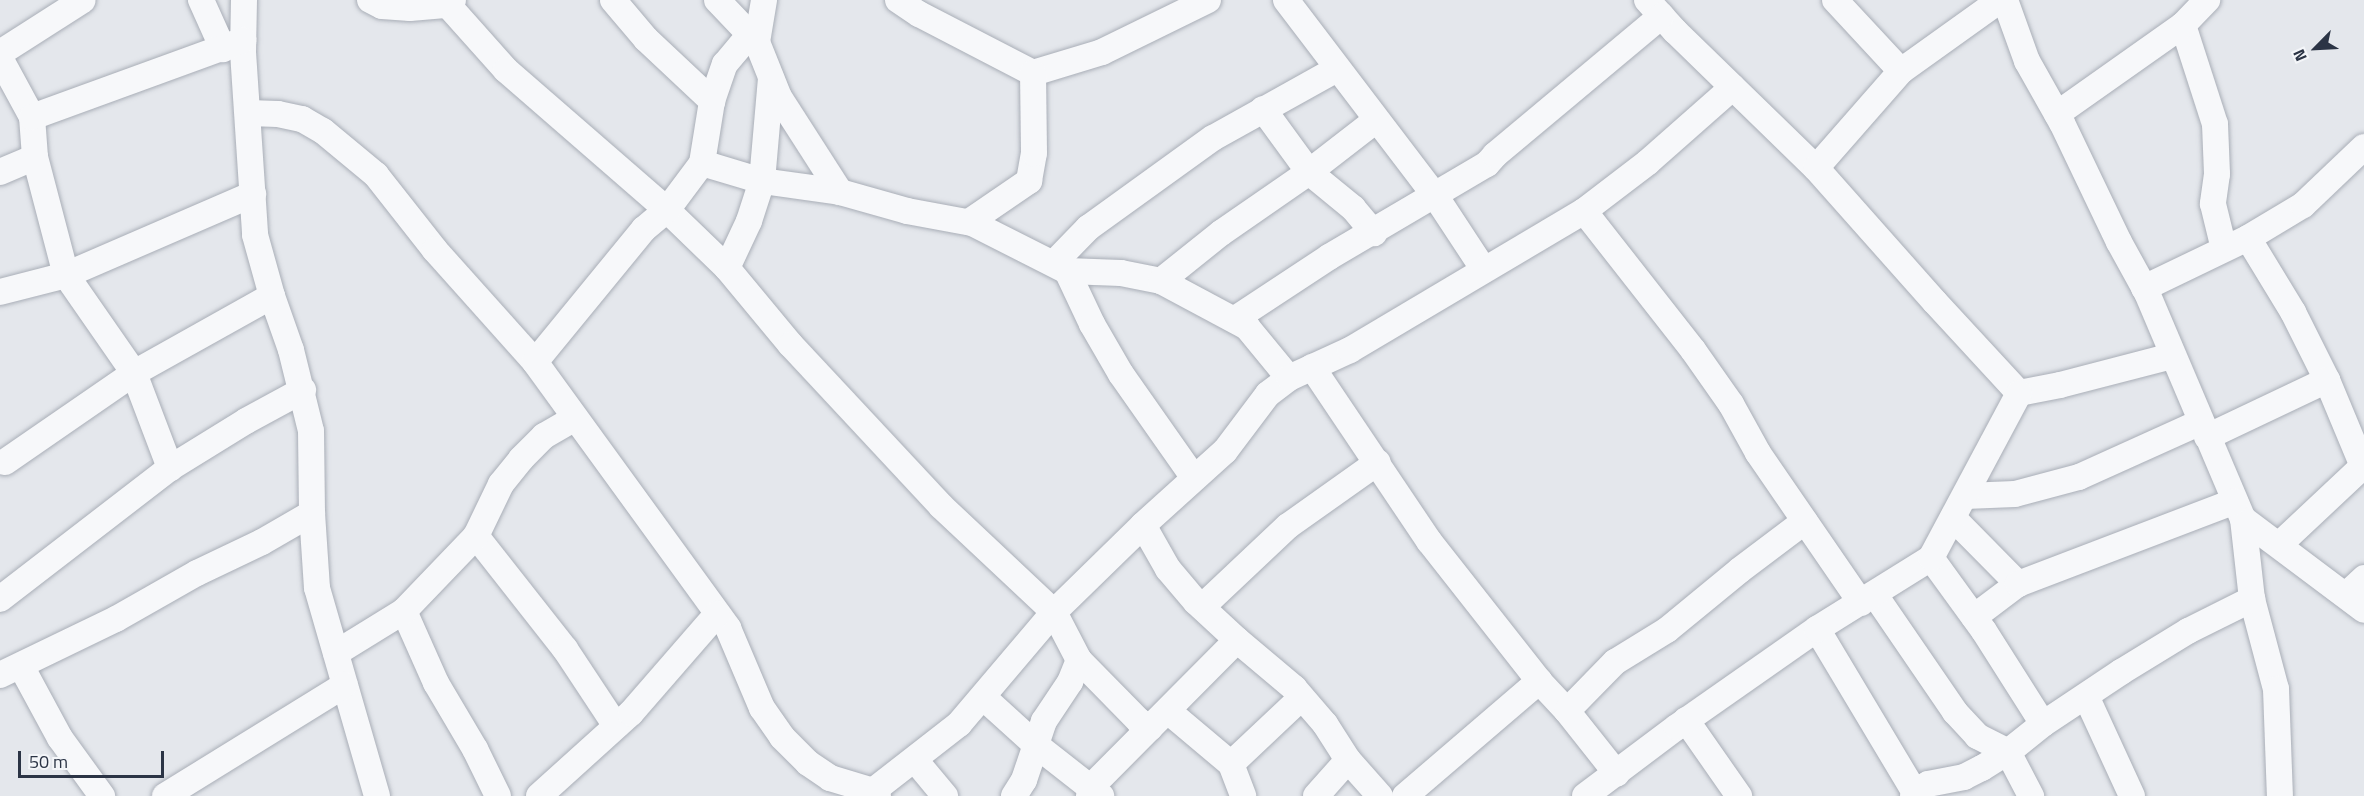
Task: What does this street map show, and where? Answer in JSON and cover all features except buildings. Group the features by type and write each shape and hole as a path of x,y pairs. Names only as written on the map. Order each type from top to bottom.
{"street":[{"path":"0,53 83,0"},
{"path":"201,0 233,44 248,112 255,236 303,390 311,431 312,513 317,588 377,796"},
{"path":"233,44 244,0"},
{"path":"370,0 382,6 392,7 450,2 527,90 667,210 727,268 790,345 941,506 1054,612 1080,660 1138,721 1159,719 1230,764 1243,796"},
{"path":"613,0 646,39 712,100"},
{"path":"717,0 753,38 779,97 840,192"},
{"path":"535,362 644,229 667,210 702,163 712,100 725,64 753,38 764,0"},
{"path":"897,0 1034,73 1102,52 1208,0"},
{"path":"1286,0 1376,120 1425,203 1450,220 1484,270"},
{"path":"1835,0 1901,71"},
{"path":"1816,168 1901,71 2002,0 2027,61 2057,114 2144,288 2239,510 2252,599 2276,689 2280,796"},
{"path":"2057,114 2183,25 2207,0"},
{"path":"1235,319 1329,257 1425,203 1487,164 1654,8 1816,168 2019,393"},
{"path":"2183,25 2215,124 2217,174 2213,204 2224,249"},
{"path":"32,117 233,44"},
{"path":"0,58 32,117 35,157 66,275 134,373 170,468"},
{"path":"1060,267 1088,228 1121,203 1150,185 1213,138 1337,69"},
{"path":"969,222 1029,181 1034,153 1034,73"},
{"path":"727,268 749,221 762,181 771,78"},
{"path":"248,112 302,119 323,131 375,175 435,249 535,362 728,628 743,657 762,708 782,737 808,764 830,778 876,793 959,724 1054,612 1143,525 1225,452 1269,394 1300,373 1350,350 1584,211 1648,162 1733,87"},
{"path":"1263,109 1309,172 1353,208 1374,232"},
{"path":"1161,281 1221,233 1309,172 1376,120"},
{"path":"2144,288 2248,238 2303,205 2364,147"},
{"path":"0,172 35,157"},
{"path":"702,163 762,181 840,192 907,211 969,222 1060,267 1121,273 1161,281 1247,327 1300,373 1378,462 1429,541 1539,681 1567,711 1617,774"},
{"path":"0,292 66,275 253,194"},
{"path":"1584,211 1693,350 1731,404 1758,453 1805,522 1955,712 1977,736 2008,752 2031,796"},
{"path":"2248,238 2293,312 2327,380 2363,467 2280,544"},
{"path":"1060,267 1121,374 1194,478"},
{"path":"2,461 134,373 272,296"},
{"path":"2019,393 2060,385 2172,356"},
{"path":"1959,507 2079,477 2327,380"},
{"path":"4,587 170,468 246,421 303,390"},
{"path":"1586,796 1686,720 1818,629 1930,558 2019,393"},
{"path":"336,653 404,611 476,536 501,484 521,459 544,436 575,418"},
{"path":"1202,607 1288,526 1378,462"},
{"path":"1959,507 2018,584"},
{"path":"2239,510 2280,544 2358,594"},
{"path":"1974,617 2018,584 2239,510"},
{"path":"102,796 11,670 116,620 196,573 262,542 312,513"},
{"path":"1567,711 1615,662 1667,630 1740,570 1805,522"},
{"path":"1143,525 1168,569 1202,607 1294,688 1300,698 1325,724 1348,760 1380,796"},
{"path":"476,536 565,649 616,726"},
{"path":"1930,558 1974,617 2043,724"},
{"path":"1818,629 1914,795 1928,784 1964,777 2008,752 2043,724 2188,631 2252,599"},
{"path":"404,611 436,683 475,749 498,796"},
{"path":"539,796 616,726 672,669 717,614"},
{"path":"983,697 1094,793 1159,719 1237,640"},
{"path":"1014,796 1024,780 1044,721 1070,682 1080,660"},
{"path":"1405,796 1539,681"},
{"path":"165,796 345,685"},
{"path":"2086,696 2132,796"},
{"path":"1230,764 1300,698"},
{"path":"1686,720 1739,796"},
{"path":"915,760 945,796"},
{"path":"1316,796 1348,760"}]}
